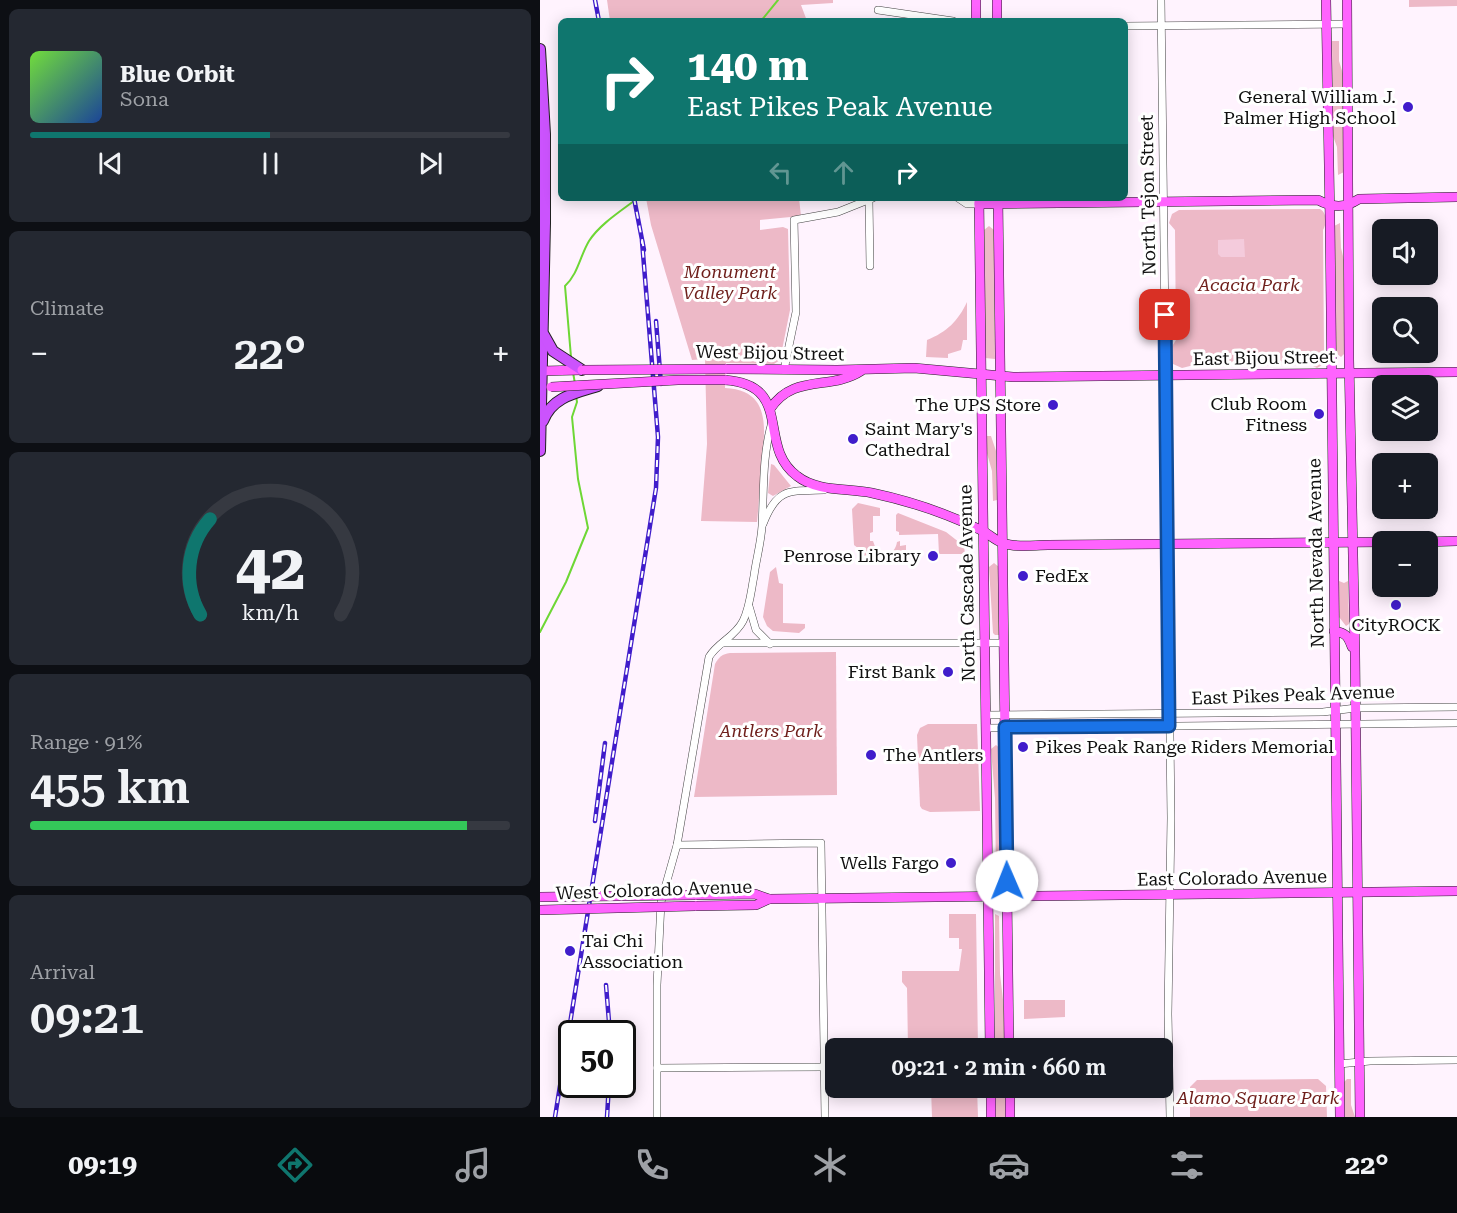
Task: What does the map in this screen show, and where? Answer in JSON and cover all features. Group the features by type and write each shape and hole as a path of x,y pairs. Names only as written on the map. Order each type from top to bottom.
{"highway":[{"path":"540,49 545,134 544,335 540,387 540,451"},
{"path":"544,335 553,351 582,370"},
{"path":"541,427 549,409 559,399 603,384"}],"main road":[{"path":"976,0 976,18"},
{"path":"997,0 997,18"},
{"name":"North Nevada Avenue","path":"1326,0 1340,1117"},
{"name":"North Nevada Avenue","path":"1347,0 1360,1117"},
{"path":"1318,200 1330,192 1348,191 1359,199"},
{"path":"979,201 1318,200 1330,206 1348,206 1359,199 1457,197"},
{"name":"North Cascade Avenue","path":"979,201 990,1038"},
{"name":"North Cascade Avenue","path":"998,201 1009,1038"},
{"name":"West Bijou Street","path":"541,371 921,368 1000,377"},
{"path":"863,370 850,378 794,387 777,398 770,409 780,455 789,469 803,481 907,501 983,531 1002,543 1014,545 1372,542"},
{"name":"East Bijou Street","path":"1000,377 1457,372"},
{"name":"West Bijou Street","path":"540,387 725,380 744,382 753,387 761,393 770,409"},
{"path":"1438,542 1457,541"},
{"path":"1334,631 1344,632 1347,635 1355,654"},
{"name":"East Colorado Avenue","path":"1007,897 1457,891"},
{"name":"West Colorado Avenue","path":"540,897 755,894 769,899 1007,897"},
{"name":"West Colorado Avenue","path":"540,910 756,905 769,899"},
{"path":"991,1098 991,1117"},
{"path":"1010,1098 1010,1117"}],"street":[{"name":"North Tejon Street","path":"1161,0 1169,713 1170,1117"},
{"path":"878,10 933,18"},
{"path":"1128,26 1347,24"},
{"path":"784,370 796,312 794,220 838,212 866,201"},
{"path":"870,266 871,201"},
{"path":"962,201 967,204 979,201"},
{"path":"762,527 766,441 772,419"},
{"path":"657,1117 657,986 660,919 676,844 707,663 711,653 737,631 745,618 762,527 775,499 787,492 840,489"},
{"path":"749,604 753,624 770,644"},
{"path":"723,643 1004,643"},
{"name":"East Pikes Peak Avenue","path":"987,715 1323,712 1356,708 1457,706"},
{"path":"1246,712 1247,724"},
{"path":"1054,714 1054,726"},
{"name":"East Pikes Peak Avenue","path":"987,728 1457,723"},
{"path":"676,844 822,843 825,1117"},
{"path":"1339,1064 1359,1061 1457,1060"},
{"path":"657,1068 824,1067"}],"green space":[{"path":"607,0 833,0 833,3 801,5 806,18 610,18"},
{"path":"1409,0 1457,0 1457,6 1409,7"},
{"path":"1332,41 1339,41 1339,61 1344,77 1344,172 1338,175 1337,147 1333,136"},
{"name":"Monument Valley Park","path":"647,201 799,201 801,216 760,220 760,230 783,227 788,229 790,310 780,360 774,364 726,363 725,388 740,390 751,396 758,403 762,413 764,436 757,522 701,521 707,444 705,359 692,360 651,225"},
{"name":"Acacia Park","path":"1320,209 1326,218 1323,230 1324,352 1327,357 1324,364 1317,368 1311,365 1190,366 1182,368 1173,364 1171,348 1176,340 1175,230 1169,223 1172,214 1179,210"},
{"path":"1340,223 1344,260 1346,352 1341,357 1336,353 1334,226"},
{"path":"989,226 994,230 995,359 985,358 984,230"},
{"path":"967,302 967,340 963,340 961,350 948,354 948,358 926,357 927,340 951,325"},
{"path":"986,436 991,436 996,451 997,500 993,501 992,471 986,450"},
{"path":"771,464 791,486 773,496 768,493"},
{"path":"858,503 880,508 880,516 873,516 873,532 870,533 870,541 873,541 877,552 884,555 889,554 900,541 900,546 906,545 906,550 902,550 897,563 863,563 863,552 854,545 852,509"},
{"path":"898,513 946,532 964,546 965,554 939,554 938,534 899,535 896,531"},
{"path":"994,563 999,567 999,635 993,633 989,567"},
{"path":"776,567 779,583 783,584 783,623 805,624 805,628 799,633 773,631 767,626 763,617 770,572"},
{"path":"1339,581 1344,583 1348,581 1349,624 1346,626 1339,617"},
{"name":"Antlers Park","path":"836,652 837,795 694,797 715,664 719,658 730,653"},
{"path":"928,724 977,724 980,811 930,812 920,806 917,735 920,728"},
{"path":"996,745 1001,749 1002,876 999,880 996,876 995,798 991,749"},
{"path":"949,914 976,914 978,1038 908,1038 907,988 902,982 902,971 959,971 962,949 959,949 959,938 949,938"},
{"path":"995,914 999,916 1005,1038 995,1038"},
{"path":"1024,1000 1065,1000 1065,1017 1024,1019"},
{"name":"Alamo Square Park","path":"1318,1079 1326,1086 1327,1117 1190,1117 1190,1087 1197,1080"},
{"path":"1351,1079 1351,1105 1355,1117 1344,1117 1344,1082"},
{"path":"931,1098 977,1098 978,1117 932,1117"},
{"path":"995,1098 1005,1098 1005,1117 995,1117"}],"shaded area":[{"path":"1244,239 1245,257 1221,257 1218,254 1218,240"}],"waterway":[{"path":"763,18 778,0"},
{"path":"571,357 565,286 573,276 589,241 611,218 634,201"},
{"path":"573,372 575,384"},
{"path":"540,632 566,582 588,528 578,479 572,417 577,402 576,396"}],"railway":[{"path":"595,0 598,18"},
{"path":"635,201 644,250"},
{"path":"555,1117 656,488 658,437 642,241"},
{"path":"656,321 661,384"},
{"path":"595,821 605,743"},
{"path":"606,985 609,1020"},
{"path":"607,1117 608,1098"}],"place":[{"name":"General William J. Palmer High School","path":"1408,107"},
{"name":"The UPS Store","path":"1053,405"},
{"name":"Club Room Fitness","path":"1319,414"},
{"name":"Saint Mary's Cathedral","path":"853,439"},
{"name":"Penrose Library","path":"933,556"},
{"name":"FedEx","path":"1023,576"},
{"name":"CityROCK","path":"1396,605"},
{"name":"First Bank","path":"948,672"},
{"name":"Pikes Peak Range Riders Memorial","path":"1023,747"},
{"name":"The Antlers","path":"871,755"},
{"name":"Wells Fargo","path":"951,863"},
{"name":"Tai Chi Association","path":"570,951"}],"route":[{"path":"1007,881 1005,727 1169,726 1165,315"}]}
